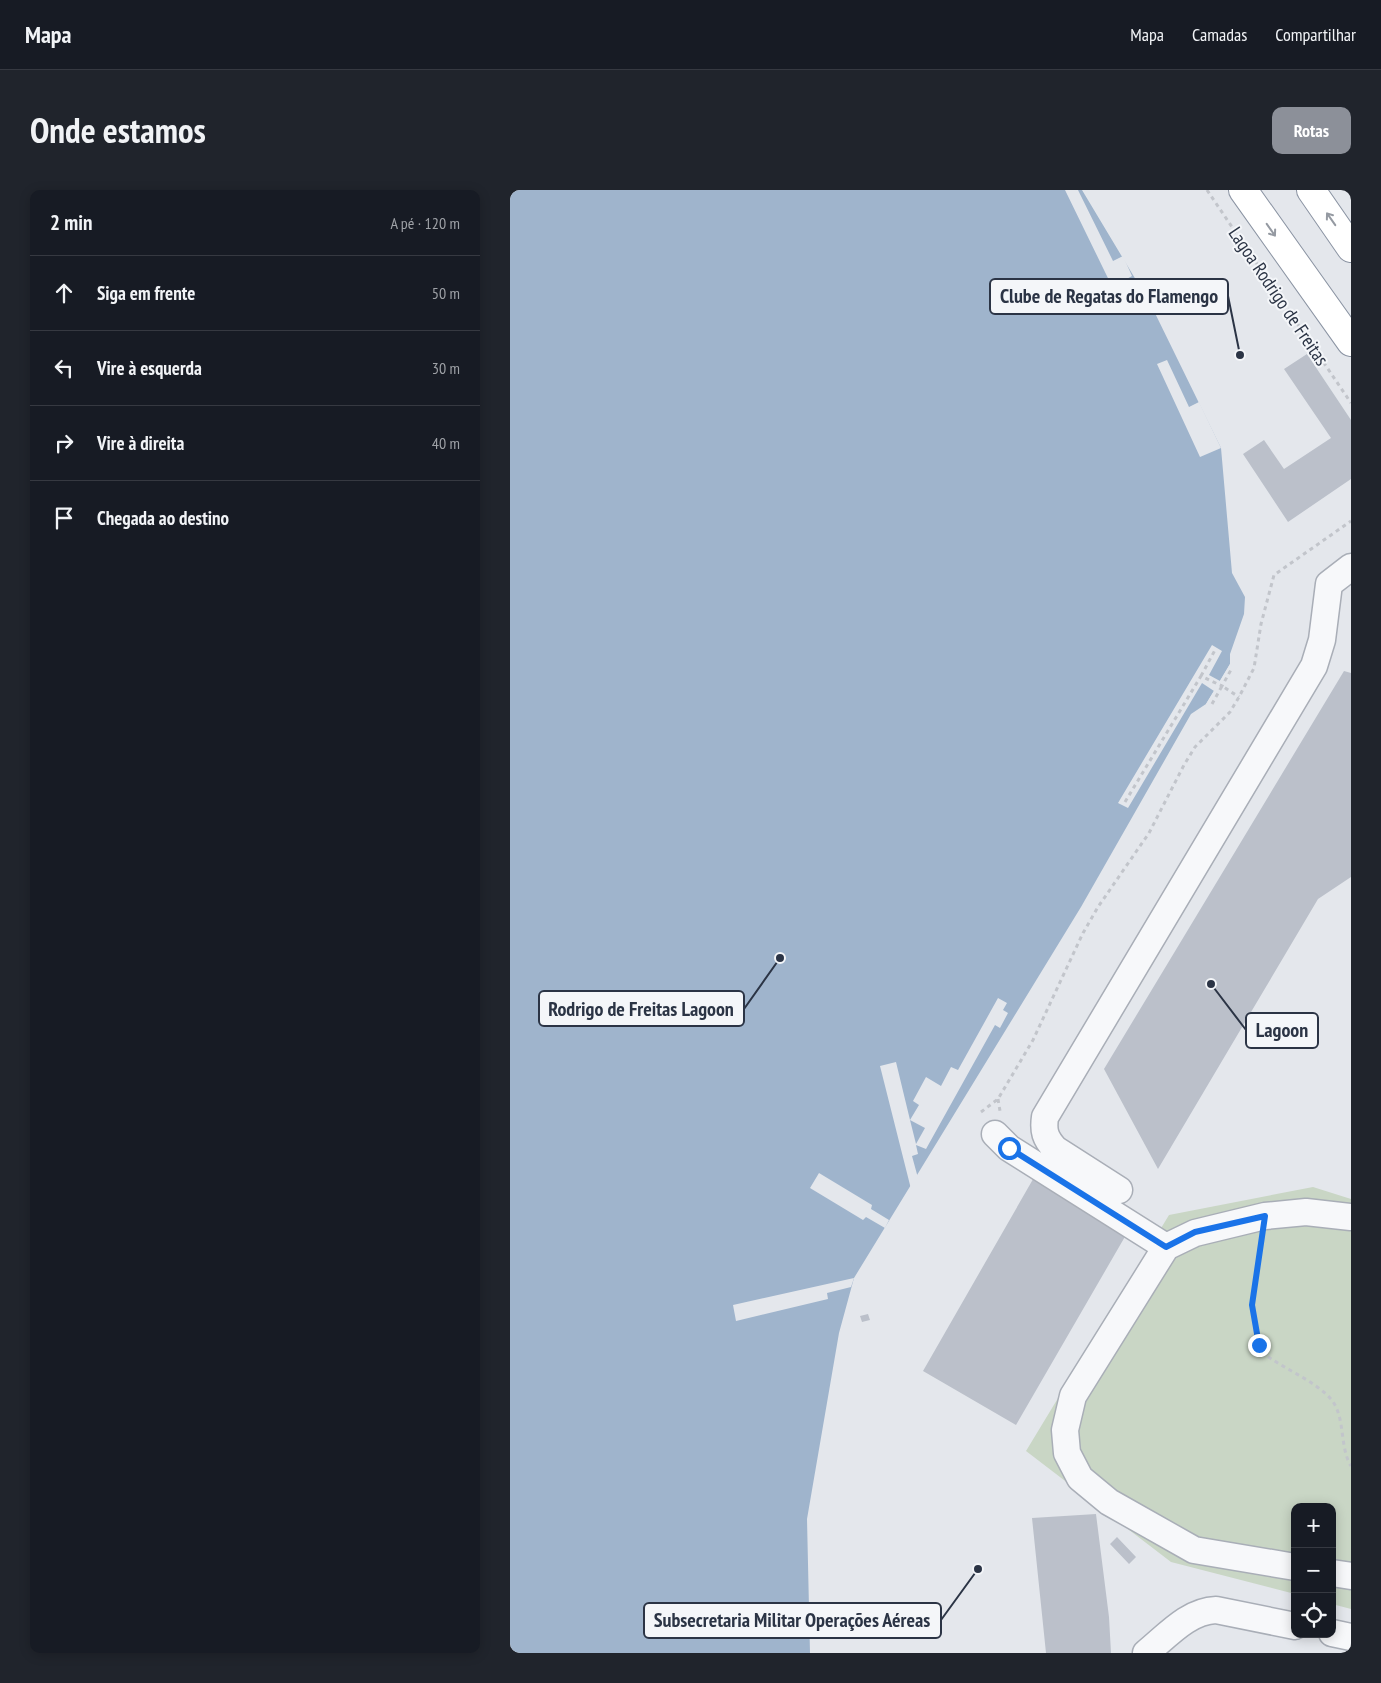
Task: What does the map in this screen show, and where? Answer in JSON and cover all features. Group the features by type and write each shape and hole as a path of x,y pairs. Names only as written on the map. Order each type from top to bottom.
{"highway":[{"path":"1243,190 1351,342"},
{"path":"1311,190 1351,248"}],"lane":[{"path":"1119,1190 1054,1149 1046,1139 1043,1129 1045,1117 1314,666 1322,640 1329,584 1351,567"},
{"path":"995,1134 1009,1148 1166,1247"},
{"path":"1291,1566 1194,1550 1109,1502 1080,1478 1067,1453 1064,1430 1073,1396 1166,1247 1195,1232 1265,1216 1306,1212 1351,1217"},
{"path":"1336,1574 1351,1576"},
{"path":"1146,1653 1193,1615 1202,1610 1216,1610 1291,1625"},
{"path":"1336,1634 1351,1637"}],"path":[{"name":"Lagoa Rodrigo de Freitas","path":"1207,190 1351,403"},
{"path":"998,1099 1033,1040 1070,960 1098,907 1149,833 1195,747 1230,712 1254,668 1261,624 1274,575 1351,522"},
{"path":"1125,802 1215,650"},
{"path":"1212,704 1232,668"},
{"path":"1201,676 1222,686 1238,697"},
{"path":"1265,1216 1252,1305 1259,1345 1267,1356 1331,1399 1338,1415 1346,1458 1351,1466"}],"green space":[{"path":"1313,1187 1351,1199 1351,1609 1336,1605 1336,1503 1291,1503 1291,1593 1171,1562 1026,1451 1169,1215"}],"water":[{"path":"510,190 1082,190 1151,305 1221,448 1232,573 1245,597 1244,614 1230,654 1230,664 1206,704 1191,714 1081,907 854,1278 839,1333 807,1519 810,1653 510,1653"}],"pier":[{"path":"1065,190 1078,190 1113,261 1123,256 1132,276 1123,281 1135,305 1124,311"},
{"path":"1167,360 1189,407 1199,402 1221,448 1200,457 1157,364"},
{"path":"1212,645 1222,651 1209,675 1220,681 1230,664 1232,665 1209,705 1206,704 1214,691 1202,683 1128,808 1118,803"},
{"path":"998,998 1007,1003 1003,1010 1008,1013 1000,1028 995,1025 926,1149 916,1145 918,1154 912,1156 918,1178 911,1189 880,1066 896,1062 910,1120 919,1105 913,1101 926,1077 941,1086 951,1067 958,1070","holes":["910,1120 925,1128 916,1144"]},
{"path":"819,1173 872,1205 871,1209 889,1220 885,1228 866,1217 863,1220 810,1188"},
{"path":"854,1278 851,1287 827,1293 828,1299 736,1321 733,1305"}],"building":[{"path":"1307,354 1351,420 1351,479 1288,522 1243,454 1264,440 1284,469 1331,438 1284,369"},
{"path":"1344,671 1351,673 1351,877 1318,899 1158,1169 1104,1069"},
{"path":"1036,1174 1130,1228 1016,1425 923,1371"},
{"path":"868,1314 870,1320 862,1322 860,1316"},
{"path":"1096,1514 1109,1617 1111,1653 1046,1653 1032,1518"},
{"path":"1117,1537 1136,1557 1129,1564 1110,1544"}],"place":[{"name":"Clube de Regatas do Flamengo","path":"1240,355"},
{"name":"Rodrigo de Freitas Lagoon","path":"780,958"},
{"name":"Lagoon","path":"1211,984"},
{"name":"Subsecretaria Militar Operações Aéreas","path":"978,1569"}],"route":[{"path":"1009,1148 1166,1247 1195,1232 1265,1216 1252,1305 1259,1345"}]}
